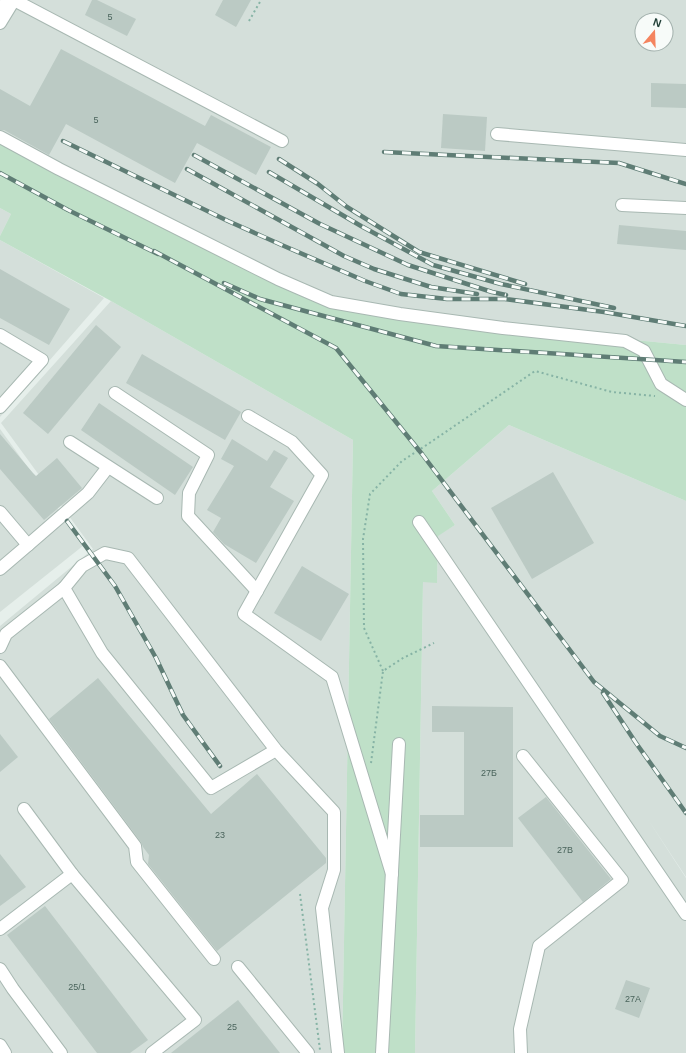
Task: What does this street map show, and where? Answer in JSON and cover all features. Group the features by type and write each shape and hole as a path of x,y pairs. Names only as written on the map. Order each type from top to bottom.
{"lane":[{"path":"0,7 14,0"},
{"path":"0,23 14,0"},
{"path":"14,0 282,141"},
{"path":"497,134 686,150"},
{"path":"0,137 59,169 278,279 332,302 400,314 503,328 625,341 644,351 661,384 686,400"},
{"path":"622,205 686,208"},
{"path":"0,335 42,360 0,407"},
{"path":"115,393 208,455 189,493 188,516 257,591"},
{"path":"248,416 292,442 322,475 244,614 332,677 392,874"},
{"path":"70,442 157,498"},
{"path":"0,569 88,493 108,467"},
{"path":"0,512 28,546"},
{"path":"419,522 686,914"},
{"path":"0,647 6,634 64,588 82,566 105,553 128,558 276,750 334,812 334,870 322,908 338,1053"},
{"path":"64,588 102,653 211,788 276,750"},
{"path":"0,666 134,846 137,862 214,959"},
{"path":"382,1053 399,744"},
{"path":"521,1053 520,1029 539,946 622,880 524,756"},
{"path":"24,809 72,874 195,1020 152,1053"},
{"path":"0,929 72,874"},
{"path":"238,968 308,1053"},
{"path":"0,969 13,989 61,1053"},
{"path":"0,1045 5,1053"}],"path":[{"path":"249,21 261,0"},
{"path":"370,769 383,671 364,628 364,539 370,494 402,461 535,371 612,392 655,396"},
{"path":"383,671 403,658 434,643"},
{"path":"300,894 321,1053"}],"shaded area":[{"path":"0,0 686,0 686,345 423,321 301,296 0,140"},
{"path":"0,208 11,214 0,236"},
{"path":"0,240 104,298 0,417"},
{"path":"111,301 353,440 342,1053 0,1053 0,626 93,549 1,423"},
{"path":"509,425 686,501 686,877 647,818 686,878 686,1053 415,1053 423,582 437,582 438,535 455,525 432,491"},
{"path":"0,429 84,545 0,612"}],"green space":[{"path":"0,140 301,296 423,321 686,345 686,501 509,425 432,491 455,525 438,536 437,583 423,582 415,1053 342,1053 353,440 111,301 0,240 0,236 11,214 0,208"}],"building":[{"path":"92,0 97,0 136,19 127,36 85,15"},
{"path":"223,0 251,0 236,27 215,15"},
{"path":"61,49 205,126 211,115 271,147 256,175 197,143 175,183 66,124 49,155 4,130 0,130 0,89 30,106"},
{"path":"651,83 686,84 686,108 651,107"},
{"path":"443,114 487,117 485,151 441,148"},
{"path":"619,225 686,231 686,250 617,244"},
{"path":"0,269 70,309 49,345 0,318"},
{"path":"96,325 121,347 48,434 23,413"},
{"path":"142,354 241,412 225,440 126,383"},
{"path":"99,403 193,467 175,495 81,430"},
{"path":"0,434 36,476 57,458 82,488 44,520 0,469"},
{"path":"232,439 267,461 274,450 288,458 270,487 294,501 256,563 224,544 213,532 221,518 207,510 234,466 221,459"},
{"path":"553,472 594,543 532,579 491,508"},
{"path":"302,566 349,594 321,641 274,613"},
{"path":"98,678 211,814 257,774 326,858 326,863 217,951 148,864 149,855 141,842 49,719"},
{"path":"432,706 513,707 513,847 420,847 420,815 464,815 464,732 432,732"},
{"path":"0,734 18,757 0,772"},
{"path":"546,797 611,879 583,902 518,818"},
{"path":"0,854 26,887 0,906"},
{"path":"45,906 148,1040 130,1053 97,1053 7,935"},
{"path":"626,980 650,988 639,1018 615,1009"},
{"path":"238,1000 280,1053 171,1053"}],"railway":[{"path":"63,141 228,221 365,281 401,294 447,299 505,299 604,312 686,326"},
{"path":"384,152 619,163 686,184"},
{"path":"194,155 320,224 408,265 492,292 506,295"},
{"path":"279,159 318,184 347,207 419,252 525,284"},
{"path":"187,169 344,256 374,269 431,287 477,294"},
{"path":"269,172 361,226 433,265 501,284 614,308"},
{"path":"0,173 68,210 158,254"},
{"path":"154,251 336,348 422,454 594,682 660,736 686,748"},
{"path":"224,283 260,299 436,346 686,362"},
{"path":"67,521 115,586 156,658 183,715 220,766"},
{"path":"603,693 636,743 686,813"}]}
